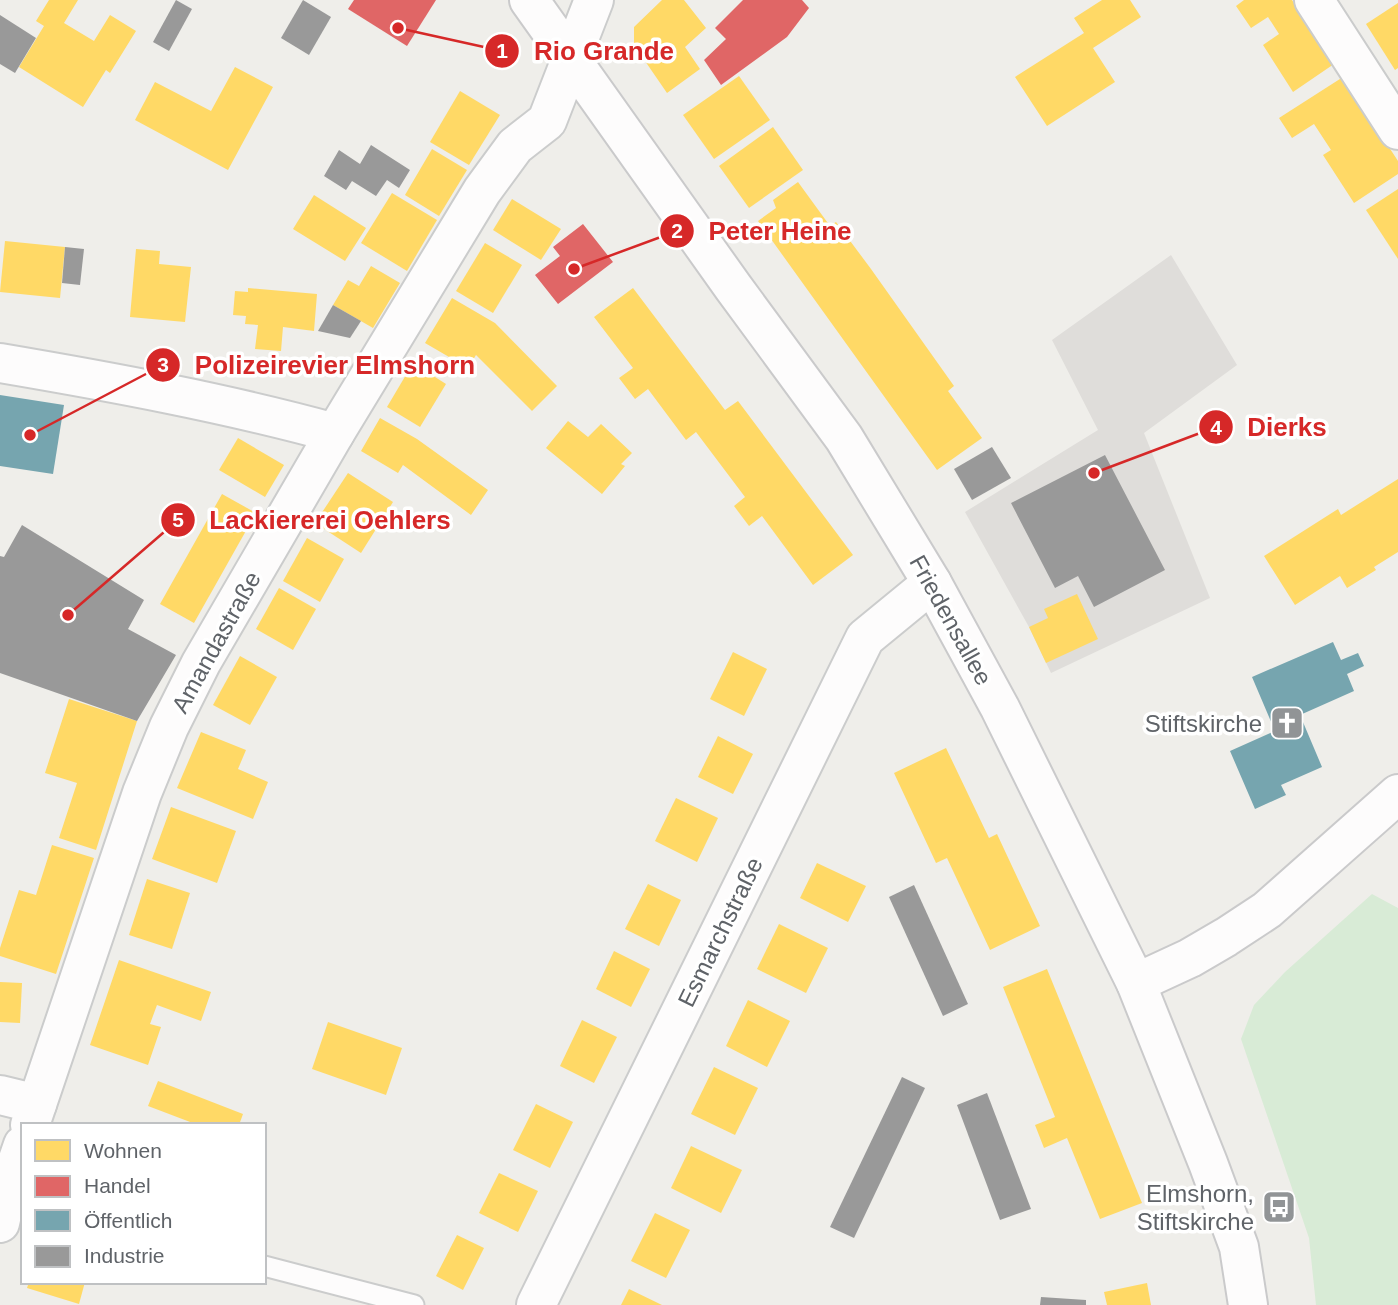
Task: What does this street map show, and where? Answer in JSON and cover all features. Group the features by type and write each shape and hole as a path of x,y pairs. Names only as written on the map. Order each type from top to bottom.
{"street":[{"name":"Friedensallee","path":"529,0 733,287 845,438 932,583 1000,708 1136,983 1208,1163 1238,1247 1248,1305"},
{"name":"Amandastraße","path":"33,1114 142,793 169,727 201,663 335,433 482,191 515,146 547,121 594,0"},
{"path":"1314,0 1398,130"},
{"path":"0,363 190,399 335,433"},
{"name":"Esmarchstraße","path":"536,1305 865,638 932,583"},
{"path":"1136,983 1190,958 1267,910 1398,794"},
{"path":"0,1095 33,1114"},
{"path":"10,1201 21,1154"}],"lane":[{"path":"266,1267 414,1305"}],"shaded area":[{"path":"1171,255 1237,365 1144,433 1210,598 1051,673 1029,627 965,512 1098,430 1052,340"}],"green space":[{"path":"1372,894 1398,908 1398,1305 1316,1305 1309,1238 1241,1039 1254,1005 1285,972"}],"building: Wohnen":[{"path":"49,0 78,0 64,23 94,41 110,15 136,31 110,73 106,70 83,107 19,67 44,26 36,21"},
{"path":"662,0 684,0 706,28 685,47 700,69 667,93 634,45 634,27"},
{"path":"1102,0 1130,0 1141,17 1093,48 1115,82 1047,126 1015,77 1084,33 1074,18"},
{"path":"1244,0 1292,0 1334,64 1293,92 1263,45 1279,34 1268,17 1251,28 1236,6"},
{"path":"1398,3 1398,68 1395,70 1366,24"},
{"path":"235,67 273,87 228,170 135,120 155,82 211,111"},
{"path":"739,76 770,120 714,159 683,115"},
{"path":"1343,77 1398,161 1398,174 1354,203 1323,155 1331,150 1314,124 1292,138 1279,118"},
{"path":"460,91 500,115 469,165 430,142"},
{"path":"773,127 803,170 749,208 719,166"},
{"path":"432,149 467,170 439,216 405,195"},
{"path":"798,182 830,226 836,222 871,269 954,386 948,391 982,438 937,470 758,221 776,208 773,200"},
{"path":"1398,189 1398,259 1366,210"},
{"path":"392,193 437,220 407,271 361,243"},
{"path":"314,195 366,228 345,261 293,229"},
{"path":"512,199 561,229 541,260 493,230"},
{"path":"5,241 65,247 60,298 0,292"},
{"path":"485,243 522,265 493,313 456,291"},
{"path":"136,249 160,251 159,264 191,267 185,322 130,317"},
{"path":"371,266 400,283 373,328 333,305 348,280 359,286"},
{"path":"248,288 317,294 314,331 283,327 281,351 255,349 258,325 245,324 246,316 233,315 235,291 248,292"},
{"path":"633,288 725,410 738,401 853,555 813,585 762,516 749,526 734,506 745,497 696,432 686,440 648,389 635,399 619,378 633,368 594,317"},
{"path":"452,298 495,323 557,386 532,411 476,355 468,368 425,343"},
{"path":"413,363 446,384 420,427 387,407"},
{"path":"380,418 417,439 488,490 471,515 403,465 398,473 361,451"},
{"path":"568,421 588,437 601,424 632,453 621,464 625,466 602,494 546,448"},
{"path":"238,438 284,465 265,497 219,470"},
{"path":"348,473 393,502 361,553 315,523"},
{"path":"1398,479 1398,552 1347,588 1340,576 1295,605 1264,556 1338,509 1341,515"},
{"path":"222,494 256,513 194,623 160,604"},
{"path":"307,538 344,559 320,602 283,581"},
{"path":"279,588 316,609 293,650 256,629"},
{"path":"1077,594 1098,639 1046,663 1029,627 1048,618 1044,609"},
{"path":"733,652 767,669 744,716 710,699"},
{"path":"240,656 277,677 250,725 213,705"},
{"path":"69,699 137,721 96,850 59,838 77,783 45,773"},
{"path":"201,732 246,750 238,769 268,782 253,819 177,788"},
{"path":"718,736 753,754 733,794 698,777"},
{"path":"946,748 989,838 997,834 1040,926 990,950 947,858 936,863 894,773"},
{"path":"676,798 718,818 697,862 655,841"},
{"path":"171,807 236,831 217,883 152,859"},
{"path":"52,845 94,858 56,974 0,956 0,948 19,890 36,895"},
{"path":"817,863 866,886 848,922 800,898"},
{"path":"147,879 190,893 172,949 129,935"},
{"path":"648,884 681,900 659,946 625,929"},
{"path":"779,924 828,948 806,993 757,969"},
{"path":"614,951 650,969 631,1007 596,989"},
{"path":"119,960 211,992 201,1021 157,1005 150,1024 161,1027 148,1065 90,1045"},
{"path":"1047,969 1142,1203 1100,1219 1067,1138 1044,1148 1035,1125 1055,1117 1003,987"},
{"path":"0,982 22,983 20,1023 0,1022"},
{"path":"748,1000 790,1021 767,1067 726,1046"},
{"path":"582,1020 617,1037 594,1083 560,1066"},
{"path":"328,1022 402,1048 386,1095 312,1069"},
{"path":"714,1067 758,1088 735,1135 691,1114"},
{"path":"158,1081 243,1114 240,1123 193,1123 148,1106"},
{"path":"536,1104 573,1122 550,1168 513,1150"},
{"path":"691,1146 742,1170 721,1213 671,1188"},
{"path":"499,1173 538,1191 518,1232 479,1213"},
{"path":"655,1213 690,1230 666,1278 631,1261"},
{"path":"457,1235 484,1248 463,1290 436,1276"},
{"path":"1147,1283 1151,1305 1107,1305 1104,1292"},
{"path":"28,1284 84,1284 79,1304 27,1288"},
{"path":"629,1289 662,1305 621,1305"}],"building: Handel":[{"path":"354,0 436,0 407,46 348,9"},
{"path":"743,0 802,0 809,8 787,37 721,85 704,60 726,39 715,28"},
{"path":"583,224 613,262 558,304 535,275 560,256 553,247"}],"building: Öffentlich":[{"path":"0,395 64,405 53,474 0,466"},
{"name":"Stiftskirche","path":"1333,642 1341,660 1358,653 1364,666 1347,674 1354,691 1300,715 1322,767 1281,785 1286,795 1255,809 1230,751 1275,731 1252,677"}],"building: Industrie":[{"path":"176,0 192,9 169,51 153,42"},
{"path":"303,0 331,17 309,55 281,38"},
{"path":"0,15 36,38 15,73 0,64"},
{"path":"371,145 410,170 399,188 387,180 376,196 352,181 346,190 324,176 339,150 360,164"},
{"path":"65,247 84,249 80,285 62,283"},
{"path":"333,305 361,321 350,338 318,331"},
{"path":"992,447 1011,478 972,500 954,469"},
{"path":"1105,455 1165,570 1094,607 1078,576 1055,588 1011,503"},
{"path":"22,525 144,600 128,629 176,655 137,721 0,673 0,556 4,557"},
{"path":"914,885 968,1004 943,1016 889,897"},
{"path":"902,1077 925,1088 854,1238 830,1227"},
{"path":"987,1093 1031,1209 1000,1220 957,1105"},
{"path":"1041,1297 1086,1300 1086,1305 1040,1305"}],"place":[{"name":"Rio Grande","path":"398,28"},
{"name":"Peter Heine","path":"574,269"},
{"name":"Polizeirevier Elmshorn","path":"30,435"},
{"name":"Dierks","path":"1094,473"},
{"name":"Lackiererei Oehlers","path":"68,615"},
{"name":"Stiftskirche","path":"1287,723"},
{"name":"Elmshorn, Stiftskirche","path":"1279,1207"}]}
